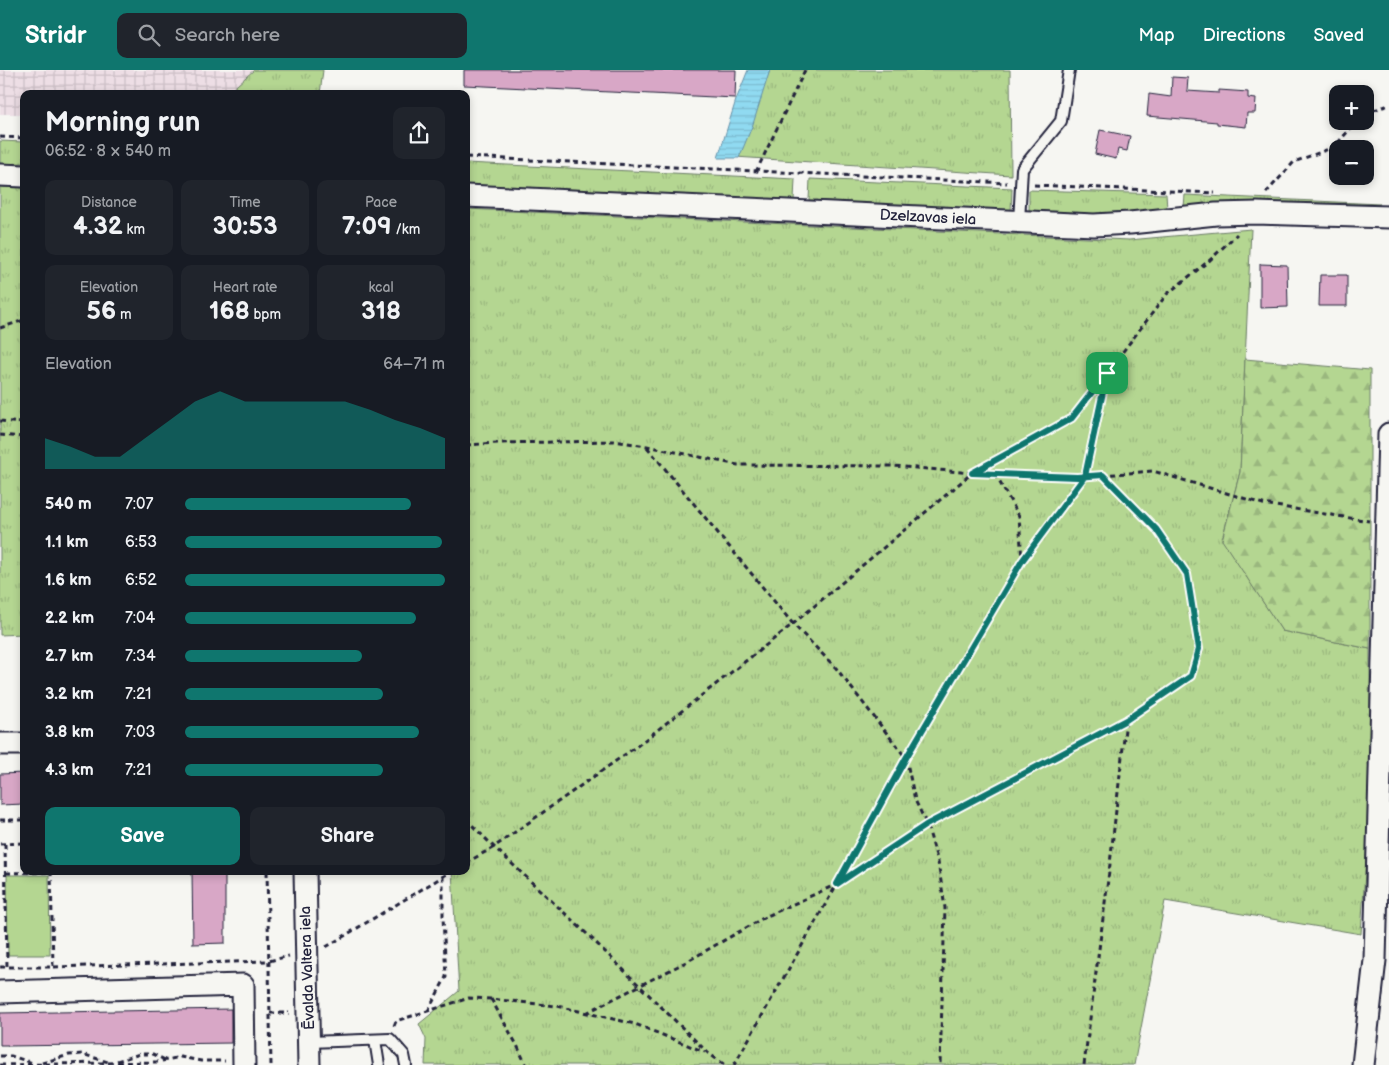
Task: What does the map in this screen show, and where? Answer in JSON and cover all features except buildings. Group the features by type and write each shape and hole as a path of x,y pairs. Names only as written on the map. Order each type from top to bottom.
{"street":[{"path":"0,175 20,176"},
{"name":"Dzelzavas iela","path":"470,196 1094,224 1130,223 1216,214 1257,213 1389,217"},
{"path":"1363,1065 1375,960 1389,434"},
{"path":"0,744 20,744"},
{"name":"Ēvalda Valtera iela","path":"305,875 309,1065"},
{"path":"0,992 243,985 235,1063"}],"lane":[{"path":"1019,221 1022,169 1061,121 1068,70"},
{"path":"309,1042 390,1039 404,1055 406,1065"},
{"path":"375,1040 379,1065"}],"path":[{"path":"756,172 805,70"},
{"path":"1374,110 1389,105"},
{"path":"1275,194 1265,194 1294,162 1334,147 1349,130"},
{"path":"0,138 20,138"},
{"path":"470,157 1220,193"},
{"path":"470,861 494,847 637,746 793,624 972,473 1072,418 1167,294 1210,260 1257,213"},
{"path":"0,328 20,321"},
{"path":"734,1065 906,758 1022,561 1085,476 1107,373"},
{"path":"0,420 20,422"},
{"path":"0,435 20,437"},
{"path":"470,445 614,441 647,446 738,466 894,466 972,473 1085,476 1152,471 1263,504 1387,524"},
{"path":"647,446 793,624 836,668 906,758 915,800 926,825 938,862 945,908 940,1065"},
{"path":"995,474 1019,516 1022,561"},
{"path":"586,1012 686,962 765,917 837,884 926,825 1126,720 1191,676 1199,649 1187,574 1156,529 1103,475"},
{"path":"1084,1065 1110,864 1126,720"},
{"path":"0,820 20,820"},
{"path":"470,823 708,1053 725,1065"},
{"path":"0,844 20,843"},
{"path":"5,844 7,967"},
{"path":"6,873 20,873"},
{"path":"51,875 53,967"},
{"path":"267,875 271,1065"},
{"path":"0,968 269,961 323,949 444,876"},
{"path":"427,1012 446,977 444,876"},
{"path":"390,1039 396,1021 469,998 558,1006 586,1012 635,1024 708,1053"},
{"path":"491,999 526,1065"},
{"path":"0,1056 11,1056 38,1064 69,1055 82,1054 112,1063 140,1054 153,1054 165,1060"},
{"path":"0,1065 158,1062 180,1057 201,1061 235,1063"}],"shaded area":[{"path":"0,70 254,70 232,90 20,90 20,114 0,114"}],"green space":[{"path":"254,70 323,70 320,90 231,90"},
{"path":"770,70 1010,70 1011,175 735,157"},
{"path":"0,141 20,142 20,163 0,164"},
{"path":"470,163 795,179 794,200 470,185"},
{"path":"810,179 1012,188 1011,211 809,200"},
{"path":"0,187 20,188 20,634 0,635"},
{"path":"1029,190 1166,194 1167,209 1088,214 1029,210"},
{"path":"1185,195 1380,204 1370,207 1314,203 1256,202 1184,207"},
{"path":"470,209 1129,240 1251,229 1240,472 1222,539 1282,631 1370,649 1370,794 1361,934 1165,901 1134,1065 425,1065 426,1039 419,1024 459,991 452,875 470,875"},
{"path":"1245,359 1370,370 1370,649 1282,631 1222,540 1240,472"},
{"path":"7,875 49,875 50,955 8,955"}],"water":[{"path":"748,70 770,70 753,124 739,158 718,158 736,100"}],"route":[{"path":"1107,373 1072,418 972,473 1077,477 1085,476 1103,475 1156,529 1187,574 1199,649 1191,676 1126,720 926,825 837,884 906,758 1022,561 1085,476 1107,373"}]}
